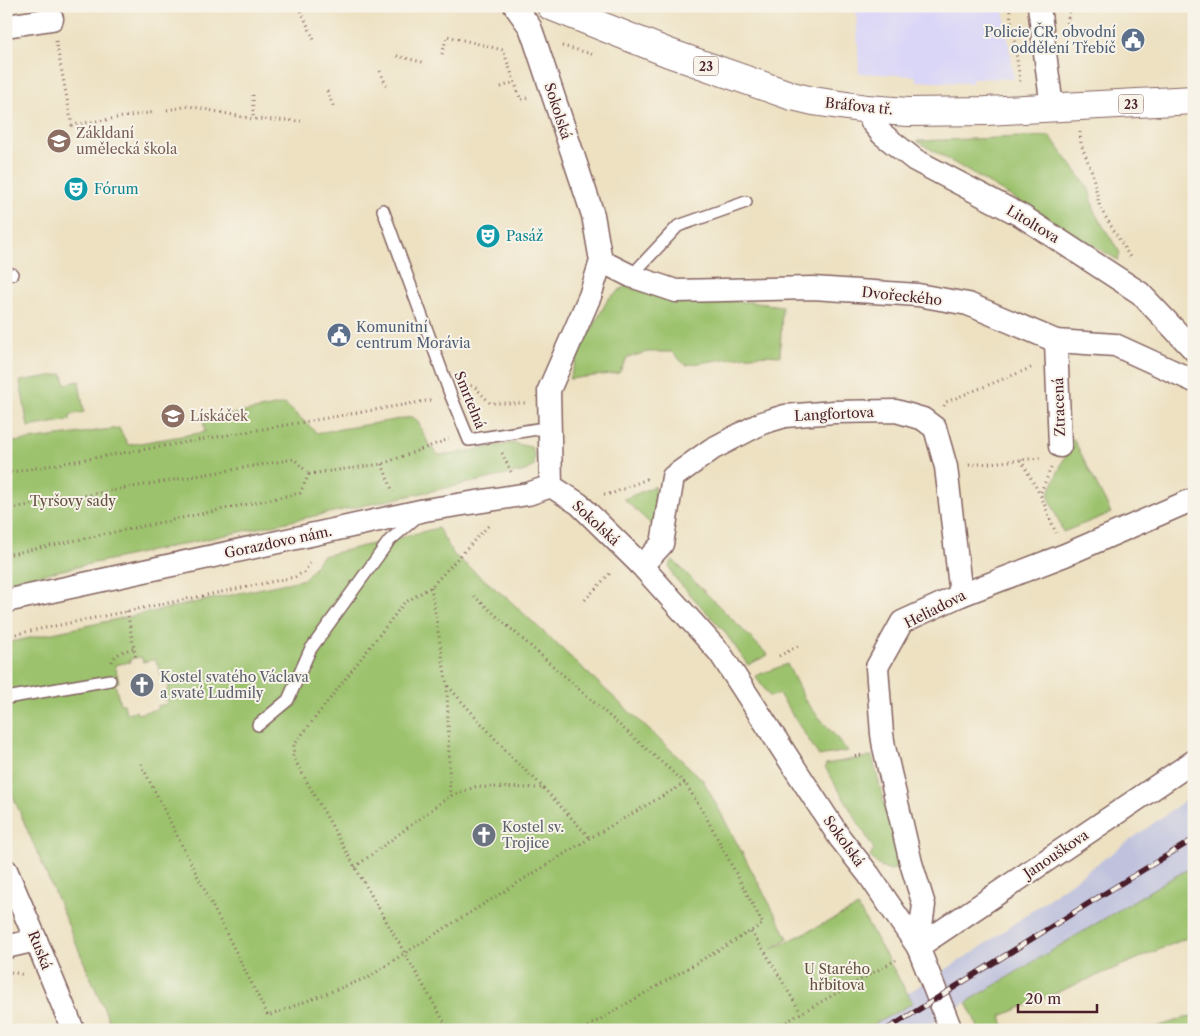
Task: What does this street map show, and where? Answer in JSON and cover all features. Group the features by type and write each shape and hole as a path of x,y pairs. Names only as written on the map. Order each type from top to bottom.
{"main road":[{"name":"Bráfova tř.","path":"551,6 669,53 792,96 867,109 908,112 956,112 1189,100"}],"street":[{"name":"Sokolská","path":"516,6 530,27 535,41 593,215 601,261 590,296 549,390 551,486 579,504 640,564 720,653 840,838 869,875 918,947 951,1030"},
{"path":"1039,6 1052,108"},
{"path":"6,26 52,19"},
{"name":"Litoltova","path":"867,109 872,122 882,134 915,160 1022,216 1140,293 1194,350"},
{"name":"Dvořeckého","path":"601,261 631,276 676,292 813,288 918,295 968,304 1057,349 1115,345 1194,381"},
{"name":"Ztracená","path":"1057,349 1058,451"},
{"name":"Langfortova","path":"640,564 650,557 662,544 672,477 712,449 762,423 785,416 834,412 896,411 923,419 935,428"},
{"path":"935,428 946,467 960,595"},
{"name":"Gorazdovo nám.","path":"6,601 425,510 528,494 551,486"},
{"name":"Heliadova","path":"918,947 924,904 911,863 884,748 877,667 902,622 960,595 1065,554 1194,499"},
{"name":"Janouškova","path":"918,947 1194,761"},
{"name":"Ruská","path":"6,870 73,1030"},
{"path":"6,946 36,940"}],"lane":[{"path":"631,276 678,226 746,202"},
{"name":"Smrtelná","path":"383,210 449,392 470,440 550,427"},
{"path":"258,725 288,700 310,650 389,541 425,510"},
{"path":"6,698 110,680"}],"path":[{"path":"1009,6 1020,80 1018,85"},
{"path":"300,11 315,42"},
{"path":"442,54 447,36 503,50 521,100 528,97"},
{"path":"535,41 557,44 601,56"},
{"path":"57,52 72,125 155,112"},
{"path":"397,56 426,63"},
{"path":"380,71 387,87"},
{"path":"501,87 515,82"},
{"path":"327,91 334,108"},
{"path":"253,95 253,119"},
{"path":"167,110 190,106 253,119 301,121"},
{"path":"1081,144 1092,172 1100,208 1129,254"},
{"path":"935,428 946,402 1057,349"},
{"path":"6,473 449,392 463,382 475,387 490,403 526,403"},
{"path":"309,474 382,464 466,433"},
{"path":"494,437 514,480"},
{"path":"946,467 1021,460 1058,451"},
{"name":"Ztracená","path":"1040,494 1058,451"},
{"path":"6,509 294,459 309,474"},
{"path":"1021,460 1040,494 1065,554"},
{"path":"382,464 394,496"},
{"path":"6,555 300,493 309,474"},
{"path":"611,494 650,477"},
{"path":"449,1030 293,757 294,745 404,602 431,587 490,525"},
{"path":"6,636 295,577 304,572 315,558"},
{"path":"585,600 615,568"},
{"path":"431,587 448,686 450,796"},
{"path":"474,596 685,783 705,815 763,924 582,1030"},
{"path":"127,611 136,658"},
{"path":"779,656 798,646"},
{"path":"448,686 516,762 535,779 590,838"},
{"path":"141,764 268,1016 369,977 590,838 685,783"},
{"path":"355,867 450,796 475,787 542,788"},
{"path":"751,932 802,1013"},
{"path":"774,1030 918,947"},
{"path":"6,971 30,976"}],"shaded area":[{"path":"856,6 1003,6 1014,79 972,78 972,83 934,82 916,81 916,76 859,73"},
{"path":"1194,794 1194,866 1002,980 922,1030 849,1030 980,948"}],"green space":[{"path":"1050,136 1089,189 1095,213 1120,253 1118,260 917,141"},
{"path":"625,286 677,299 750,302 782,306 780,356 744,356 685,365 672,352 647,352 627,358 619,373 569,379 580,351 608,299"},
{"path":"63,374 65,384 79,381 84,412 70,415 70,420 28,427 20,381"},
{"name":"Tyršovy sady","path":"285,404 317,433 412,417 417,420 429,445 439,455 512,443 531,447 535,457 534,466 525,471 6,582 6,443 119,428 128,445 205,432 203,420"},
{"path":"1073,438 1111,513 1063,532 1048,495"},
{"path":"655,486 654,527 624,499"},
{"name":"U Starého hřbitova","path":"438,528 454,555 508,599 703,780 788,938 772,949 858,907 913,1003 864,1030 113,1030 6,780 6,643 305,579 322,556","holes":["141,657 143,662 155,659 160,674 167,678 169,687 165,693 167,704 157,706 157,709 137,714 136,711 126,713 124,704 120,704 115,683 119,682 115,665 130,662 130,659"]},
{"path":"673,560 768,655 748,665 724,631 674,577 669,566"},
{"path":"787,664 806,702 848,751 819,756 779,694 770,697 755,676"},
{"path":"872,756 899,860 898,866 891,870 883,868 870,857 874,849 825,767 826,764"},
{"path":"1194,866 1194,935 1001,1016 1005,1030 979,1030 967,1002"},
{"path":"1194,1015 1194,1030 1147,1030"}],"railway":[{"path":"886,1030 1194,839"}],"place":[{"name":"Policie ČR, obvodní oddělení Třebíč","path":"1133,40"},
{"name":"Zákldaní umělecká škola","path":"59,141"},
{"name":"Fórum","path":"76,189"},
{"name":"Pasáž","path":"488,236"},
{"name":"Komunitní centrum Morávia","path":"339,335"},
{"name":"Lískáček","path":"173,416"},
{"name":"Kostel svatého Václava a svaté Ludmily","path":"142,685"},
{"name":"Kostel sv. Trojice","path":"484,835"}]}
